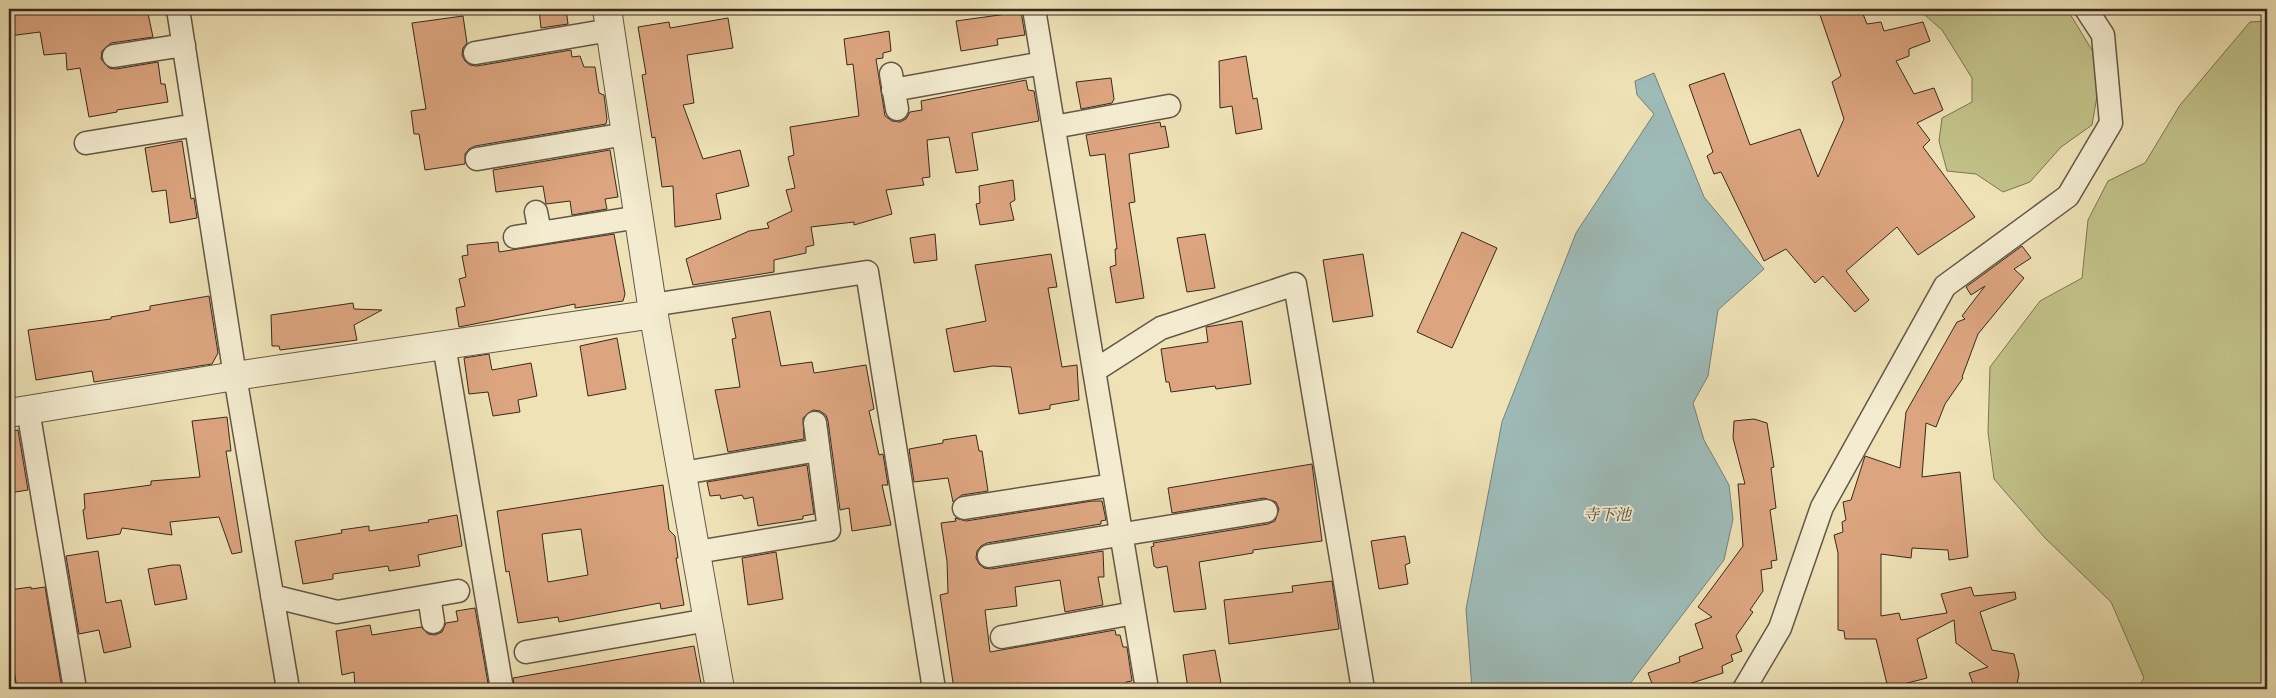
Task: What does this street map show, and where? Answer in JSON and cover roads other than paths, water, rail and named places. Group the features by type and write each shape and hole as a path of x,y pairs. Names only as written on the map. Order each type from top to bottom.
{"street":[{"path":"178,9 235,376 288,689"},
{"path":"1034,9 1146,689"},
{"path":"1744,689 1780,628 1822,507 1945,286 2068,196 2111,124 2103,35 2086,9"},
{"path":"475,53 609,20 653,310 720,689"},
{"path":"114,56 184,45"},
{"path":"894,91 1043,63"},
{"path":"1054,127 1169,106"},
{"path":"86,143 196,125"},
{"path":"477,159 626,134"},
{"path":"515,237 538,223 639,217"},
{"path":"75,689 19,411 444,345 867,272 934,689"},
{"path":"1094,371 1161,328 1295,284 1363,689"},
{"path":"444,345 502,689"},
{"path":"697,552 828,530 815,423"},
{"path":"682,473 818,450"},
{"path":"964,508 1113,485"},
{"path":"989,556 1266,511"},
{"path":"272,596 337,612 458,591"},
{"path":"429,596 433,622"},
{"path":"1002,637 1134,613"},
{"path":"526,652 708,620"}],"water":[{"name":"寺下池","path":"1654,73 1704,197 1764,269 1718,310 1708,376 1693,403 1704,440 1729,485 1733,519 1724,560 1626,689 1592,689 1580,686 1562,689 1472,689 1466,609 1502,422 1576,233 1654,114 1637,95 1635,81"}]}
